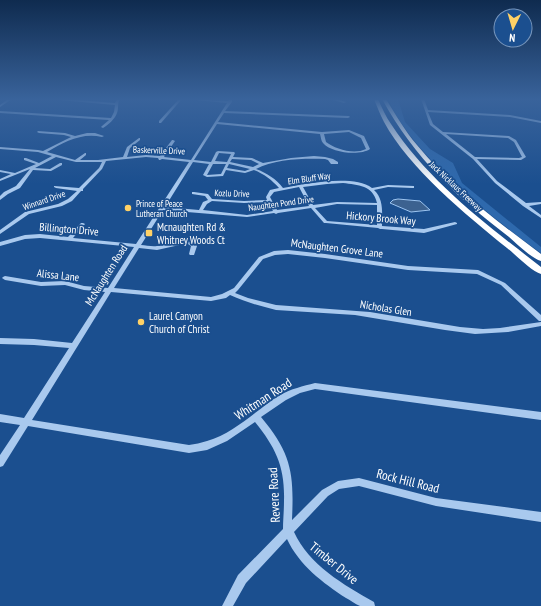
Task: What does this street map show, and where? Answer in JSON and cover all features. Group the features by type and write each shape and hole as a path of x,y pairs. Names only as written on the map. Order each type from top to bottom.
{"highway":[{"name":"Jack Nicklaus Freeway","path":"390,127 402,144 439,184 489,230 541,271"},
{"name":"Jack Nicklaus Freeway","path":"400,127 435,169 484,214 541,258"}],"street":[{"name":"McNaughten Road","path":"0,463 213,127"},
{"path":"266,127 322,132 344,131 358,134 363,138 368,149 366,151 345,151 332,148 324,142 322,132"},
{"path":"434,127 474,158 491,177 541,217"},
{"path":"40,132 64,134 76,138"},
{"path":"442,133 509,137 515,141 524,155 523,159 474,158"},
{"path":"44,152 76,138 94,134 102,136"},
{"path":"125,158 128,148 139,139"},
{"path":"161,158 173,142"},
{"name":"Baskerville Drive","path":"0,148 44,152 76,161 104,161 125,158 161,158 212,163 226,167 253,168"},
{"path":"218,152 233,153 220,176 205,175 212,163 218,152"},
{"path":"76,161 85,154"},
{"path":"0,180 33,168 55,156"},
{"path":"230,158 252,159 262,164"},
{"path":"253,168 262,164 290,158 329,160"},
{"path":"25,159 39,164"},
{"name":"Winnard Drive","path":"0,232 32,211 66,203 81,190 101,168 104,161"},
{"path":"33,168 51,170 61,164"},
{"path":"0,199 6,193 18,187 33,168"},
{"path":"253,168 273,178 282,189"},
{"path":"0,171 16,174"},
{"path":"9,176 26,176"},
{"name":"Elm Bluff Way","path":"269,201 269,194 282,189 349,181 359,183 372,189"},
{"path":"380,228 377,196 372,189 388,186 412,187"},
{"path":"56,187 81,190"},
{"name":"Hickory Brook Way","path":"301,187 312,207 326,222 424,231 455,223"},
{"path":"194,194 206,195 211,200"},
{"name":"Kozlu Drive","path":"200,212 205,203 211,200 244,202 269,201"},
{"path":"269,201 276,213"},
{"name":"Naughten Pond Drive","path":"162,208 247,216 350,202 378,204"},
{"path":"525,205 541,203"},
{"path":"70,238 83,224"},
{"name":"Billington Drive","path":"0,244 31,236 70,238 160,248 186,242 194,246 192,254"},
{"name":"McNaughten Grove Lane","path":"109,290 204,300 217,298 230,293 239,286 258,261 265,256 282,252 408,268 478,272 499,282 541,319"},
{"name":"Alissa Lane","path":"5,278 41,284 65,284 109,290"},
{"name":"Nicholas Glen","path":"230,293 255,304 275,308 354,313 461,330 504,330 541,324"},
{"path":"0,341 34,342 74,346"},
{"name":"Whitman Road","path":"0,418 189,449 205,447 220,441 289,394 301,388 315,386 541,416"},
{"name":"Revere Road","path":"227,606 242,579 288,532 289,490 287,468 277,445 256,417"},
{"name":"Rock Hill Road","path":"288,532 331,488 338,484 352,482 366,483 464,507 541,517"},
{"name":"Timber Drive","path":"288,532 297,549 309,562 329,579 370,606"}],"shaded area":[{"path":"404,127 410,127 430,149 453,163 462,183 541,247 541,253 477,204 434,163"},
{"path":"393,200 420,201 430,210 411,212 390,203"}],"place":[{"name":"Prince of Peace Lutheran Church","path":"128,208"},
{"name":"Mcnaughten Rd & Whitney Woods Ct","path":"149,233"},
{"name":"Laurel Canyon Church of Christ","path":"141,322"}]}
